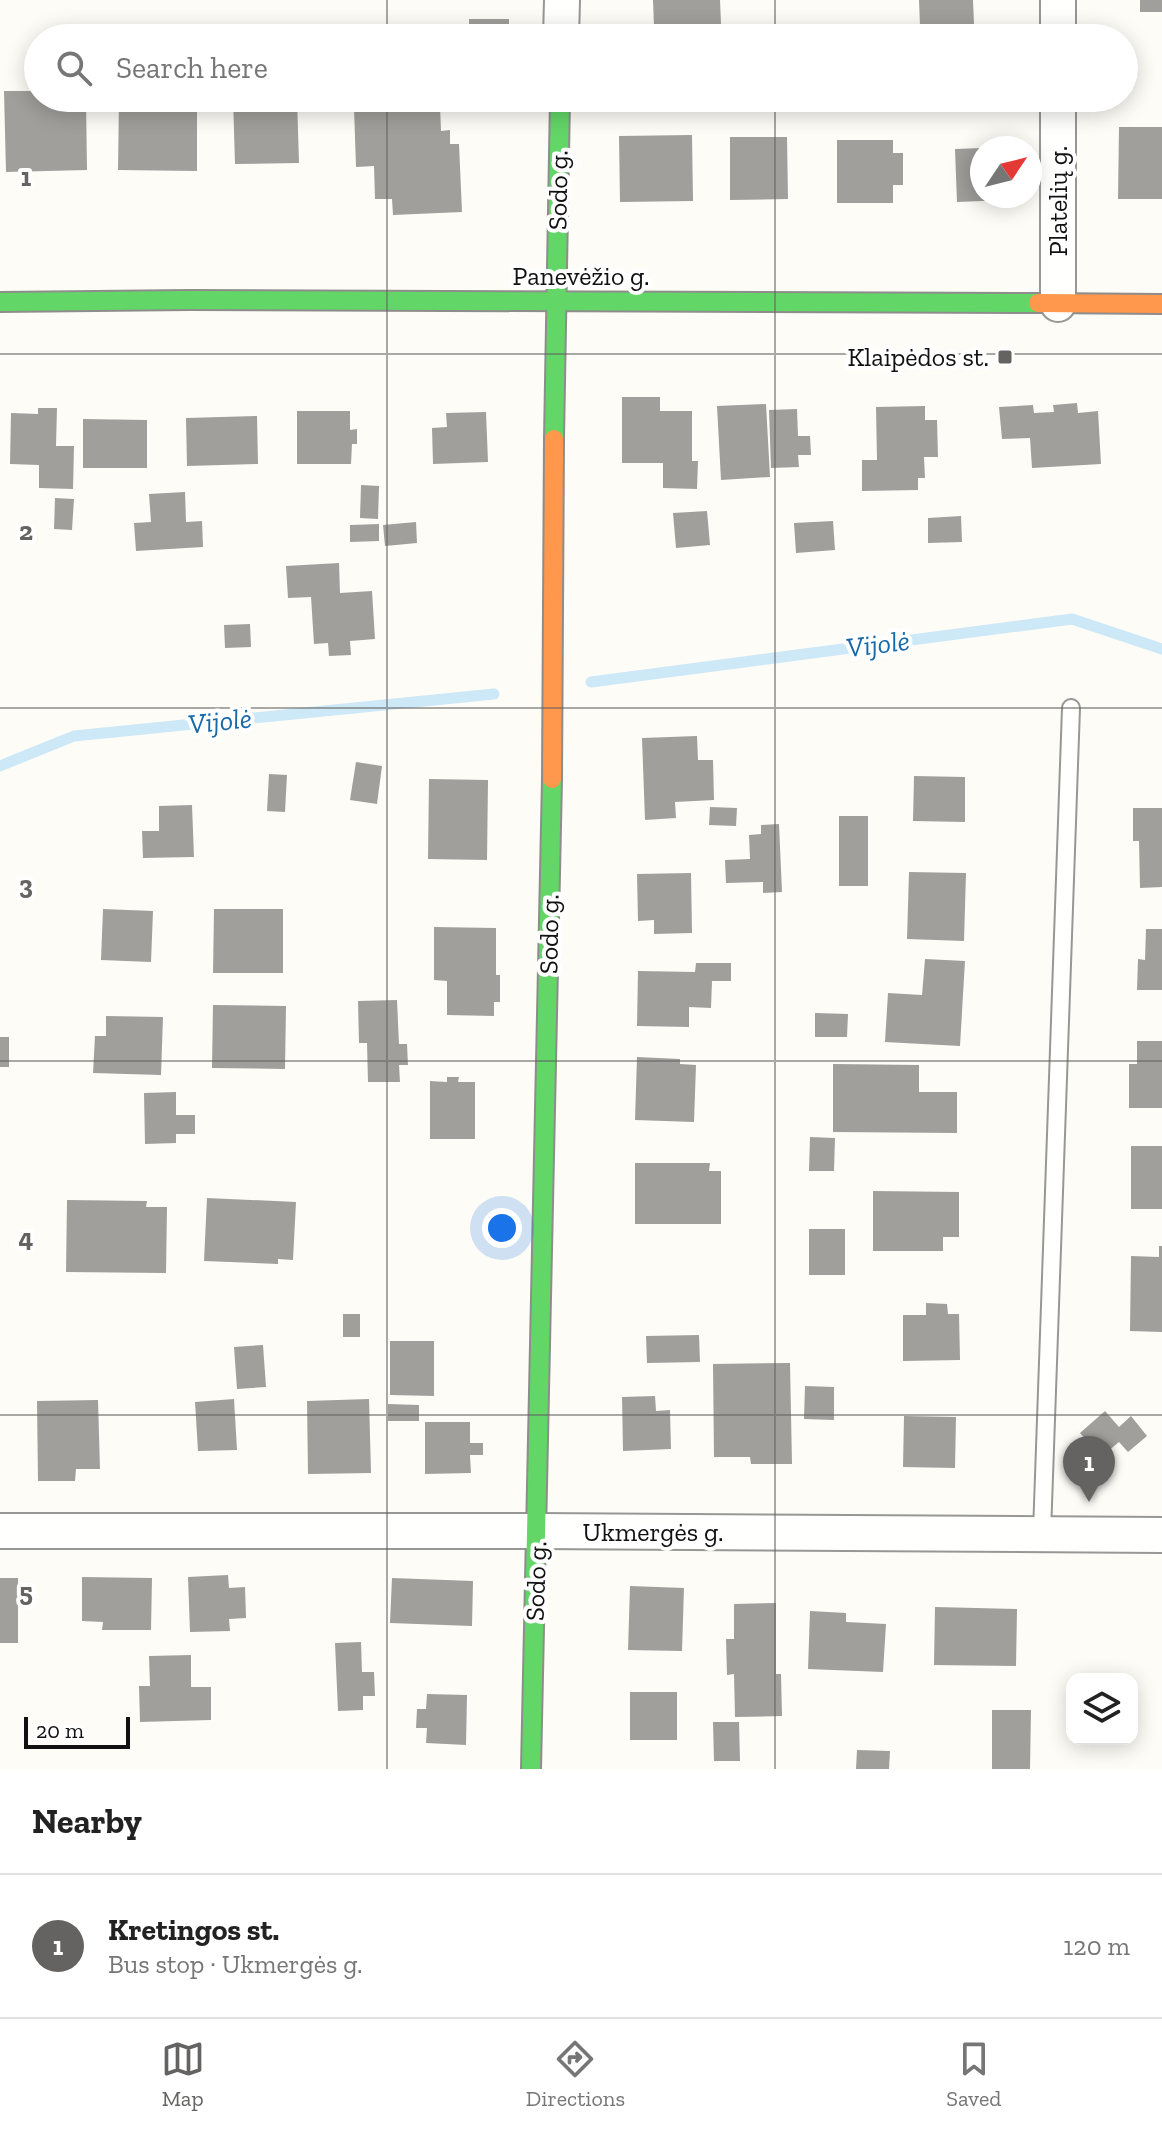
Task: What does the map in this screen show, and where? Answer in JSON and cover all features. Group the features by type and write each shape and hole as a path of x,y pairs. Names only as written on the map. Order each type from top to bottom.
{"street":[{"path":"561,24 562,0"},
{"path":"1058,0 1058,24"},
{"name":"Sodo g.","path":"531,1769 552,734 560,112"},
{"name":"Platelių g.","path":"1058,112 1058,304"},
{"name":"Panevėžio g.","path":"0,302 1162,304"},
{"name":"Ukmergės g.","path":"0,1531 1162,1535"}],"lane":[{"path":"1042,1533 1071,708"}],"building":[{"path":"653,0 720,0 721,24 654,24"},
{"path":"919,0 973,0 974,24 920,24"},
{"path":"1140,0 1162,0 1162,12 1140,12"},
{"path":"469,19 509,19 509,24 469,24"},
{"path":"4,91 24,91 24,112 86,112 87,170 6,172"},
{"path":"119,112 197,112 197,171 118,170"},
{"path":"233,112 297,112 299,163 235,164"},
{"path":"354,112 440,112 441,131 450,130 450,144 459,144 462,212 393,215 392,199 375,199 374,166 356,167"},
{"path":"1119,127 1162,127 1162,199 1118,199"},
{"path":"692,135 693,201 620,202 619,136"},
{"path":"730,137 787,137 788,199 730,200"},
{"path":"837,140 893,140 893,153 903,153 903,185 893,185 893,203 837,203"},
{"path":"970,148 970,201 957,202 955,149"},
{"path":"622,397 660,397 660,411 692,411 692,461 698,461 697,489 663,488 663,463 622,463"},
{"path":"1077,403 1078,413 1098,411 1101,464 1032,468 1030,438 1002,439 999,407 1033,405 1034,413 1054,412 1053,405"},
{"path":"766,404 770,477 721,480 717,406"},
{"path":"925,406 925,420 937,420 938,457 924,457 925,478 918,478 918,490 862,491 862,460 877,460 876,407"},
{"path":"38,408 57,408 56,446 74,446 73,489 39,488 39,465 10,464 11,413 38,414"},
{"path":"797,409 798,436 810,436 811,455 798,455 799,467 771,468 769,410"},
{"path":"297,411 350,411 350,430 357,429 357,444 352,444 351,464 297,464"},
{"path":"486,412 488,462 433,464 432,428 447,427 446,413"},
{"path":"257,416 258,464 187,466 186,418"},
{"path":"83,419 147,420 147,468 83,468"},
{"path":"361,485 379,486 378,519 360,518"},
{"path":"185,492 186,522 202,521 203,547 136,551 134,523 151,522 149,494"},
{"path":"55,498 74,499 72,530 54,529"},
{"path":"707,511 710,545 676,548 673,513"},
{"path":"961,516 962,542 928,543 928,518"},
{"path":"833,521 835,550 796,553 794,523"},
{"path":"416,522 417,543 385,546 383,525"},
{"path":"379,524 379,541 350,542 350,525"},
{"path":"339,563 340,593 372,591 375,639 350,641 351,655 329,656 328,643 314,644 311,597 288,598 286,566"},
{"path":"250,624 251,647 225,648 224,625"},
{"path":"697,736 698,760 713,760 714,800 675,802 676,818 645,820 642,738"},
{"path":"356,762 382,766 377,804 350,800"},
{"path":"269,774 287,775 285,812 267,811"},
{"path":"914,776 965,777 965,822 913,821"},
{"path":"429,779 488,780 487,860 428,859"},
{"path":"192,805 194,857 143,858 142,831 159,831 159,806"},
{"path":"710,807 737,808 736,826 709,825"},
{"path":"1133,808 1162,808 1162,887 1140,888 1139,841 1133,841"},
{"path":"839,816 868,816 868,886 839,886"},
{"path":"779,824 782,892 763,893 763,882 726,883 725,860 750,859 749,835 761,834 761,825"},
{"path":"909,872 966,873 964,941 907,939"},
{"path":"691,873 692,933 654,934 654,920 638,921 637,874"},
{"path":"103,909 153,911 151,962 101,960"},
{"path":"214,909 283,909 283,973 213,973"},
{"path":"434,927 496,928 496,975 500,975 500,1002 494,1002 494,1016 447,1015 447,981 434,980"},
{"path":"1146,929 1162,929 1162,990 1137,990 1138,959 1145,960"},
{"path":"925,959 965,961 960,1046 885,1042 888,993 922,995"},
{"path":"696,963 731,963 731,981 712,981 711,1008 689,1007 689,1027 637,1026 638,971 695,972"},
{"path":"397,1000 399,1044 407,1044 408,1065 399,1065 400,1082 368,1082 367,1043 359,1043 358,1001"},
{"path":"213,1005 286,1006 285,1069 212,1068"},
{"path":"815,1013 848,1014 847,1037 815,1037"},
{"path":"106,1016 163,1017 161,1075 93,1073 95,1036 106,1036"},
{"path":"0,1037 9,1037 9,1067 0,1067"},
{"path":"1137,1041 1162,1041 1162,1108 1129,1108 1129,1064 1137,1064"},
{"path":"637,1057 680,1059 680,1064 696,1065 694,1122 635,1120"},
{"path":"833,1064 919,1065 919,1092 957,1092 957,1133 833,1132"},
{"path":"447,1077 459,1077 458,1082 475,1082 475,1139 430,1139 430,1081 447,1082"},
{"path":"176,1092 176,1115 195,1115 195,1134 176,1134 176,1143 145,1144 144,1093"},
{"path":"810,1137 835,1138 834,1171 809,1171"},
{"path":"1131,1146 1162,1146 1162,1209 1131,1209"},
{"path":"635,1163 710,1163 709,1171 721,1171 721,1224 635,1224"},
{"path":"873,1191 959,1192 959,1237 943,1237 943,1251 873,1251"},
{"path":"207,1198 296,1202 293,1260 278,1259 278,1264 204,1261"},
{"path":"67,1200 147,1201 146,1207 167,1207 166,1273 66,1272"},
{"path":"809,1229 845,1229 845,1275 809,1275"},
{"path":"1159,1246 1162,1246 1162,1332 1130,1331 1131,1256 1159,1257"},
{"path":"926,1303 947,1304 948,1314 959,1314 960,1360 903,1361 903,1315 926,1315"},
{"path":"343,1314 360,1314 360,1337 343,1337"},
{"path":"699,1335 700,1362 647,1363 646,1336"},
{"path":"390,1341 434,1341 434,1396 390,1395"},
{"path":"263,1345 266,1387 237,1389 234,1347"},
{"path":"790,1363 792,1464 751,1464 750,1457 714,1457 713,1364"},
{"path":"805,1386 834,1387 834,1420 804,1419"},
{"path":"655,1396 656,1411 670,1410 671,1449 623,1451 622,1397"},
{"path":"234,1399 237,1450 198,1451 195,1402"},
{"path":"369,1399 371,1473 308,1474 307,1401"},
{"path":"98,1400 100,1469 76,1469 75,1481 38,1481 37,1401"},
{"path":"388,1404 419,1405 419,1421 388,1421"},
{"path":"1105,1411 1119,1427 1131,1416 1147,1436 1128,1452 1119,1442 1101,1457 1080,1433"},
{"path":"904,1416 956,1417 955,1468 903,1467"},
{"path":"425,1422 470,1422 470,1443 483,1443 483,1455 470,1455 471,1473 425,1474"},
{"path":"228,1575 229,1588 245,1587 246,1618 229,1619 230,1631 190,1632 188,1577"},
{"path":"82,1577 152,1578 151,1630 102,1630 103,1622 82,1621"},
{"path":"0,1578 18,1578 18,1643 0,1643"},
{"path":"392,1578 473,1581 472,1626 390,1623"},
{"path":"630,1586 684,1588 682,1651 628,1650"},
{"path":"776,1603 776,1674 781,1674 782,1716 735,1717 734,1674 727,1675 726,1639 734,1639 734,1604"},
{"path":"935,1607 1017,1609 1016,1666 934,1665"},
{"path":"810,1611 846,1613 846,1622 886,1624 883,1672 808,1669"},
{"path":"361,1642 362,1672 374,1672 375,1696 363,1696 363,1710 338,1711 335,1643"},
{"path":"191,1655 191,1687 211,1687 211,1720 140,1722 139,1686 150,1686 149,1656"},
{"path":"630,1692 677,1692 677,1740 630,1740"},
{"path":"427,1694 467,1695 466,1745 426,1743 427,1728 416,1728 417,1709 426,1709"},
{"path":"992,1710 1031,1710 1030,1769 992,1769"},
{"path":"713,1722 739,1722 740,1761 714,1761"},
{"path":"857,1750 890,1751 889,1769 856,1769"}],"waterway":[{"name":"Vijolė","path":"591,682 1072,619 1162,649"},
{"name":"Vijolė","path":"0,766 74,736 494,694"}],"traffic: fast":[{"path":"554,439 560,112"},
{"path":"0,302 1038,303"},
{"path":"531,1769 552,779"}],"traffic: slow":[{"path":"1038,303 1162,304"},
{"path":"552,779 554,439"}],"place":[{"name":"Klaipėdos st.","path":"1005,357"},
{"name":"Kretingos st.","path":"1089,1502"}]}
